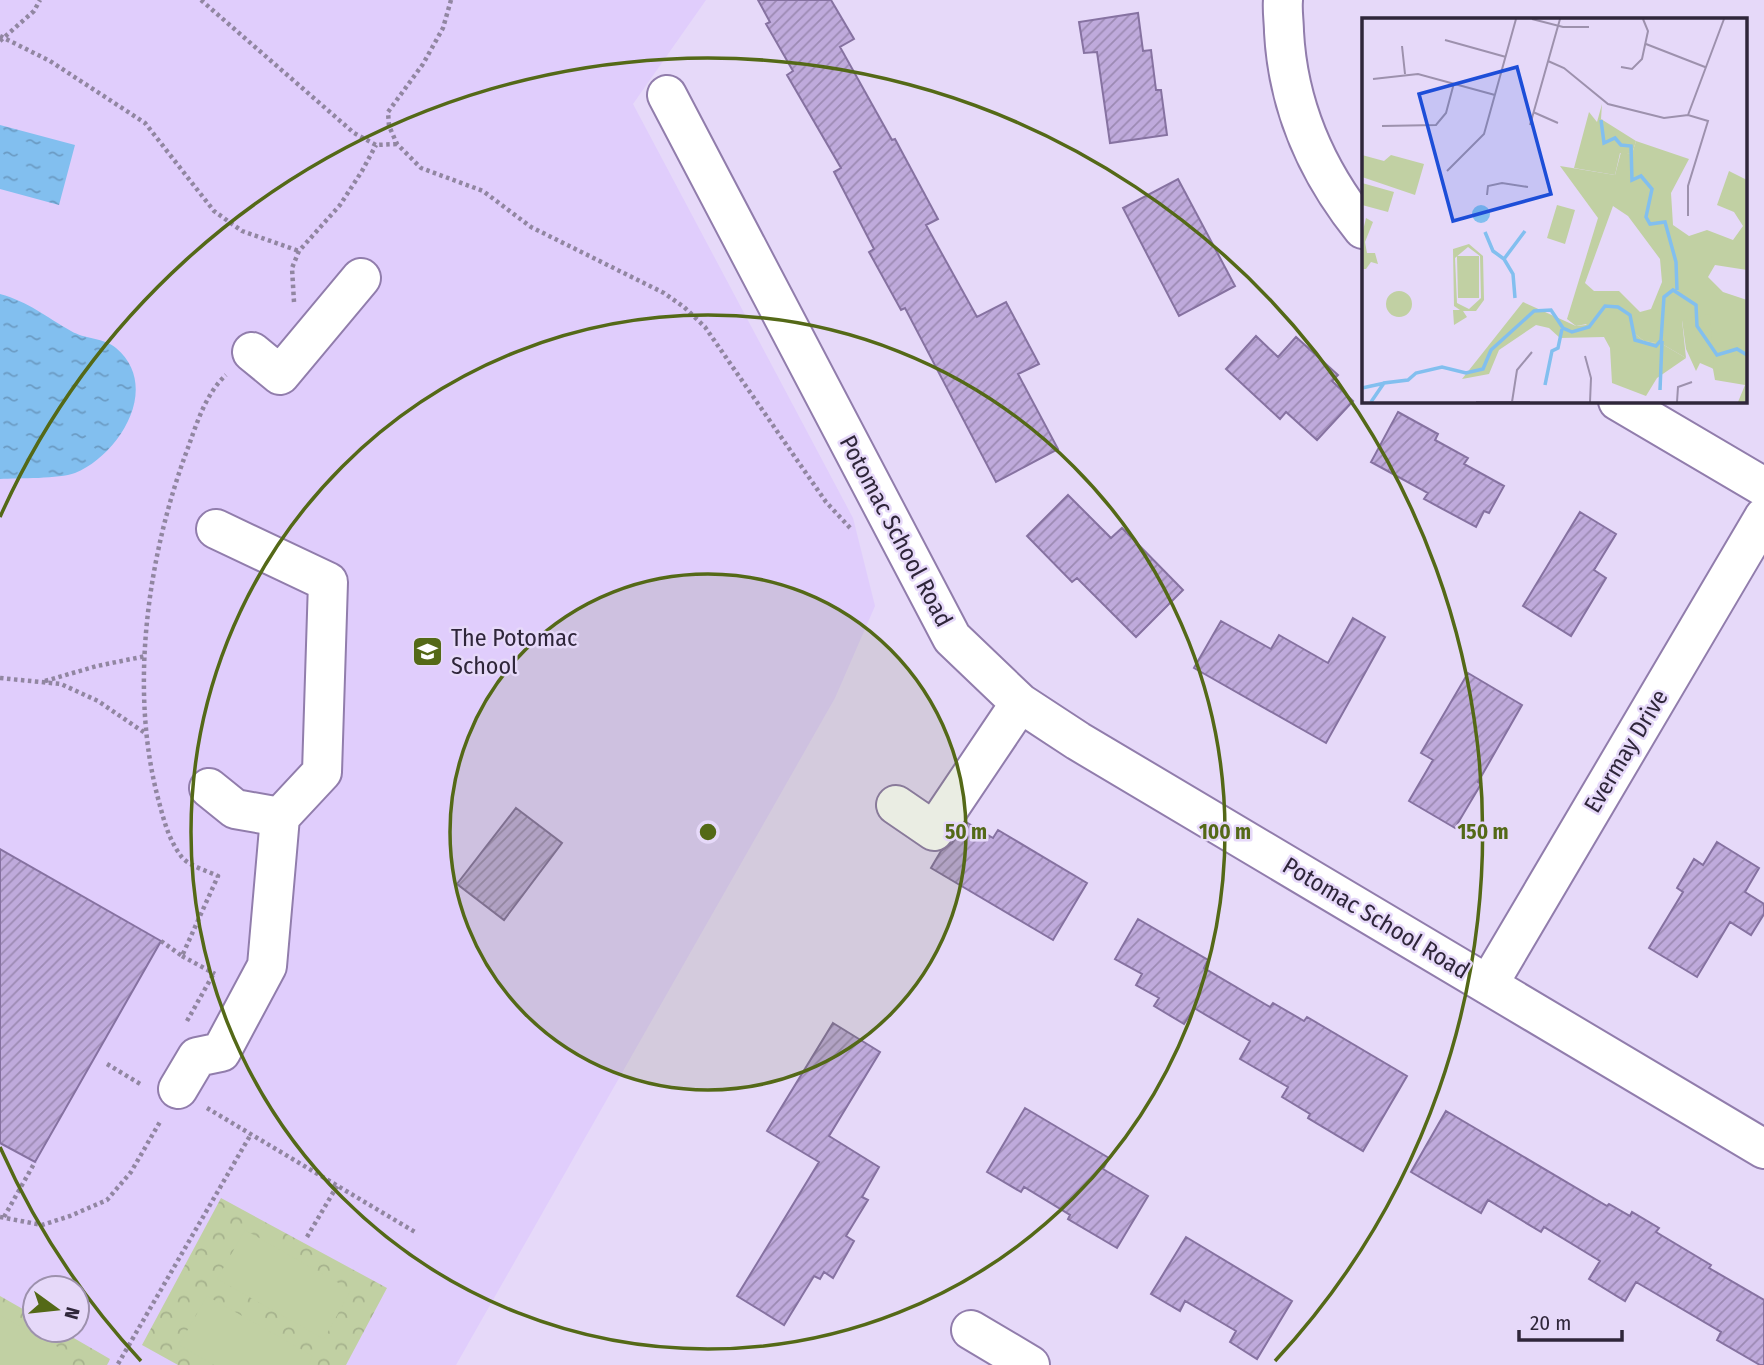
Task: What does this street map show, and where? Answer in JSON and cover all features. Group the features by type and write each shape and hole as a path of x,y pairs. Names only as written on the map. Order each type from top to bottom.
{"street":[{"path":"1283,0 1285,56 1297,109 1316,159 1341,202 1362,228"},
{"name":"Potomac School Road","path":"667,94 952,638 1020,703 1078,741 1764,1149"},
{"path":"252,352 280,375 361,278"},
{"path":"1620,402 1764,487"},
{"name":"Evermay Drive","path":"1488,985 1764,517"},
{"path":"178,1089 197,1057 221,1052 267,966 280,817 322,772 328,582 216,529"},
{"path":"896,805 934,831 1020,703"},
{"path":"209,788 235,809 280,817"},
{"path":"971,1330 1030,1365"}],"path":[{"path":"40,0 34,11 1,38 50,61 145,123 214,211 242,231 299,251"},
{"path":"201,0 354,133 376,145 397,144"},
{"path":"451,0 443,28 423,64 388,112 389,126 397,144 421,167 483,191 531,227 643,281 684,307 711,337 826,502 858,538"},
{"path":"41,682 146,656"},
{"path":"0,678 61,684 98,701 145,734"},
{"path":"182,956 218,876"},
{"path":"161,941 182,956 220,976"},
{"path":"107,1064 148,1089 156,1076 415,1232"},
{"path":"35,1162 2,1217 42,1225 107,1200 131,1172 178,1089"},
{"path":"119,1365 251,1134"},
{"path":"307,1237 337,1186"}],"shaded area":[{"name":"The Potomac School","path":"0,0 706,0 633,104 853,518 875,606 835,698 456,1365 0,1365"}],"green space":[{"path":"221,1198 387,1288 346,1365 178,1365 142,1345"},
{"path":"245,1230 351,1290 324,1339 217,1279"},
{"path":"0,1296 21,1308 21,1344 84,1344 110,1359 107,1365 0,1365"},
{"path":"207,1296 313,1356 308,1365 214,1365 179,1345"},
{"path":"0,1315 21,1327 21,1344 52,1344 76,1357 71,1365 0,1365"}],"water":[{"path":"0,125 75,145 59,205 0,189"},
{"path":"0,294 29,306 76,334 111,345 129,364 135,381 135,400 129,418 106,451 75,473 0,479"}],"building":[{"path":"758,0 831,0 854,39 840,47 892,140 895,139 938,219 926,225 977,317 1006,302 1039,364 1018,374 1058,449 996,482 905,308 901,310 869,252 874,249 834,172 841,168 787,75 793,71 766,24 770,22"},
{"path":"1138,13 1143,51 1151,50 1156,90 1161,90 1167,135 1110,143 1097,52 1084,53 1079,22"},
{"path":"1178,179 1235,286 1179,316 1123,208"},
{"path":"1256,336 1278,357 1296,337 1338,375 1332,381 1353,401 1317,440 1286,412 1280,419 1226,369"},
{"path":"1398,412 1438,434 1435,440 1468,458 1464,464 1504,486 1489,513 1484,511 1476,527 1424,499 1428,493 1371,462"},
{"path":"1068,495 1111,538 1122,528 1183,590 1136,637 1077,578 1072,582 1027,536"},
{"path":"1580,512 1616,534 1594,570 1606,578 1571,636 1523,606"},
{"path":"1353,618 1385,637 1326,743 1194,668 1221,621 1271,649 1279,635 1328,663"},
{"path":"1468,673 1522,705 1455,828 1409,801 1433,760 1421,753"},
{"path":"516,808 562,843 504,920 457,884"},
{"path":"966,822 993,838 998,830 1087,883 1053,940 931,868 941,851 952,843"},
{"path":"1717,842 1759,868 1745,892 1764,904 1764,914 1751,935 1730,922 1697,977 1649,948 1683,892 1677,888 1694,859 1703,865"},
{"path":"0,849 161,941 35,1162 0,1143"},
{"path":"1138,919 1208,960 1204,968 1270,1007 1273,1003 1304,1021 1307,1017 1407,1076 1363,1151 1308,1118 1310,1114 1282,1097 1288,1087 1240,1059 1250,1041 1194,1008 1184,1024 1154,1006 1159,998 1136,985 1142,974 1115,959"},
{"path":"833,1023 880,1052 829,1136 879,1167 862,1197 868,1200 846,1236 854,1241 833,1278 824,1272 820,1279 814,1276 784,1325 737,1296 819,1162 767,1131"},
{"path":"1025,1108 1109,1158 1103,1169 1148,1196 1117,1248 1068,1219 1070,1215 1024,1187 1021,1192 987,1172"},
{"path":"1446,1111 1607,1206 1609,1204 1630,1216 1632,1212 1659,1228 1656,1232 1711,1265 1709,1268 1764,1300 1764,1365 1717,1340 1721,1332 1636,1282 1625,1301 1589,1279 1600,1261 1544,1227 1541,1232 1488,1200 1481,1213 1411,1172"},
{"path":"1186,1237 1292,1301 1257,1359 1230,1342 1236,1331 1185,1301 1180,1311 1151,1294"}],"place":[{"name":"The Potomac School","path":"428,652"}]}
